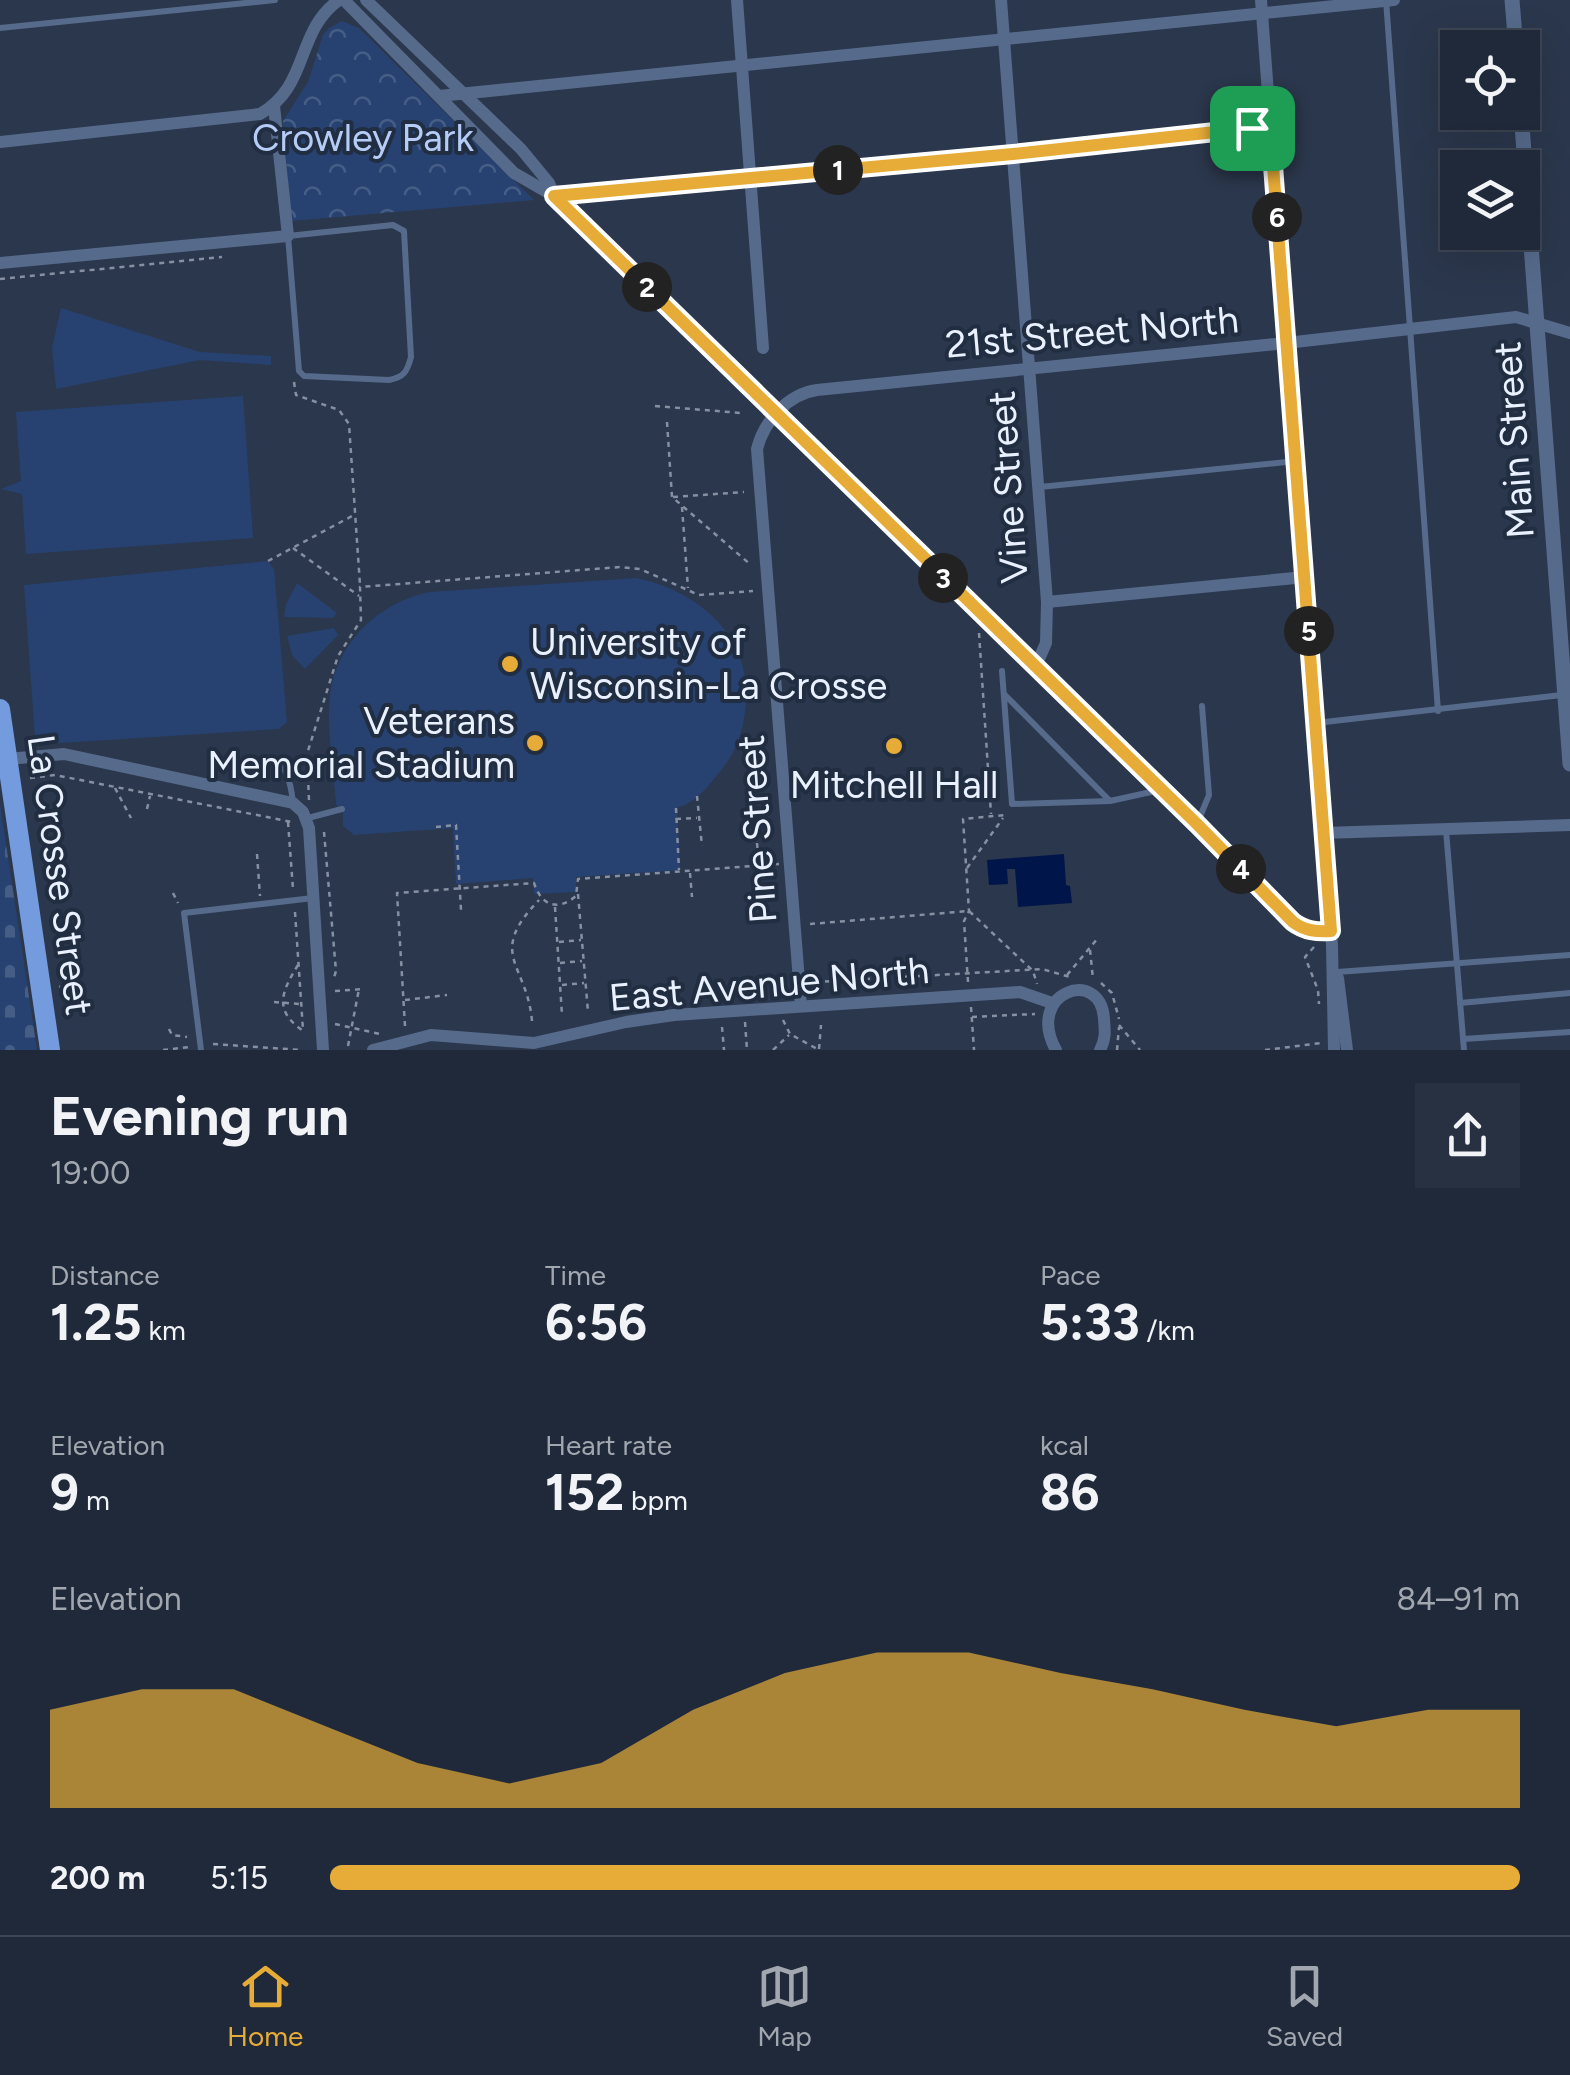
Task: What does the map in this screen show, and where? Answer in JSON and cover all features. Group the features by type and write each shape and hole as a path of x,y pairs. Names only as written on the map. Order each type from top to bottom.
{"main road":[{"name":"La Crosse Street","path":"0,709 50,1050"}],"street":[{"path":"0,142 243,118 274,106 293,84 319,17 342,0 514,172 554,196 1293,922 1332,938"},
{"path":"366,0 539,169 554,196"},
{"path":"737,0 763,348"},
{"name":"Vine Street","path":"1001,0 1047,602 1046,644 1035,668"},
{"path":"438,96 1004,39 1261,7 1389,0"},
{"path":"1512,0 1514,30"},
{"path":"1261,7 1332,938 1347,1050"},
{"path":"0,263 288,236 274,106"},
{"name":"Main Street","path":"1523,130 1563,579 1570,764"},
{"name":"21st Street North","path":"776,414 802,392 1516,317 1570,333"},
{"name":"Pine Street","path":"776,414 762,430 757,449 800,1006"},
{"path":"1047,602 1305,577"},
{"path":"7,759 64,754 303,815 314,898 323,1050"},
{"path":"1324,833 1570,825"},
{"path":"1326,1049 1332,938"},
{"name":"East Avenue North","path":"373,1050 431,1035 534,1043 674,1015 800,1006 1020,992 1052,1003 1061,995 1084,990 1101,1002 1106,1037 1100,1050"},
{"path":"1052,1003 1049,1011 1056,1050"}],"lane":[{"path":"0,28 275,0"},
{"path":"1389,0 1438,710"},
{"path":"554,196 1270,126"},
{"path":"393,225 404,231 412,357 402,377 389,380 304,376 300,371 288,236 393,225"},
{"path":"1038,487 1296,460"},
{"path":"1002,671 1012,804 1110,801 1161,790"},
{"path":"1004,694 1110,801"},
{"path":"1315,723 1565,695"},
{"path":"1197,824 1209,795 1202,706"},
{"path":"262,757 277,760 285,769 303,815 342,809"},
{"path":"1446,829 1464,1050"},
{"path":"200,1044 184,912 314,898"},
{"path":"1337,972 1570,955"},
{"path":"1460,1003 1570,994"},
{"path":"1463,1039 1570,1032"}],"path":[{"path":"0,280 232,256"},
{"path":"296,389 296,395 339,410 349,424 360,587 361,620 338,656 307,754 310,796"},
{"path":"655,406 741,413"},
{"path":"667,422 672,497 751,565"},
{"path":"672,497 746,492"},
{"path":"682,505 688,588"},
{"path":"268,561 355,514"},
{"path":"293,548 360,597"},
{"path":"360,587 620,567 640,569 699,595 753,591"},
{"path":"978,631 991,816"},
{"path":"28,778 55,775 288,821 303,815 326,833 336,971 333,991 361,989 348,1046"},
{"path":"115,787 131,818"},
{"path":"146,809 151,794"},
{"path":"697,796 702,846"},
{"path":"967,868 1012,804"},
{"path":"676,808 679,871"},
{"path":"968,984 964,819 1005,815"},
{"path":"676,819 699,818"},
{"path":"288,821 303,1030"},
{"path":"436,826 456,825 462,910"},
{"path":"757,843 761,892"},
{"path":"678,848 688,848"},
{"path":"257,854 260,902"},
{"path":"588,1012 578,878 790,863"},
{"path":"690,870 692,896"},
{"path":"407,1040 397,893 534,883 540,899 555,905 567,903 578,893"},
{"path":"172,894 184,912"},
{"path":"532,1021 528,992 513,965 511,948 518,924 540,899"},
{"path":"555,905 562,1015"},
{"path":"810,924 969,912 1033,971 1038,985"},
{"path":"1066,976 1098,938"},
{"path":"557,942 582,940"},
{"path":"1090,946 1093,979"},
{"path":"1314,947 1305,957 1318,990 1319,1008"},
{"path":"558,964 584,961"},
{"path":"298,964 287,983 283,1003 288,1019 310,1037"},
{"path":"559,986 586,983"},
{"path":"60,988 87,984"},
{"path":"404,1000 447,995"},
{"path":"274,1002 301,1004"},
{"path":"971,1005 974,1050"},
{"path":"972,1017 1039,1014"},
{"path":"783,1020 790,1034 819,1050 821,1025"},
{"path":"745,1022 747,1050"},
{"path":"722,1023 724,1050"},
{"path":"336,1036 335,1024 381,1034"},
{"path":"1119,1025 1140,1050"},
{"path":"169,1028 177,1036 200,1044"},
{"path":"773,1050 790,1034"},
{"path":"162,1050 222,1043 301,1050"},
{"path":"1264,1050 1322,1043 1326,1049 1316,1050"}],"green space":[{"name":"Crowley Park","path":"342,21 359,28 534,200 291,221 283,121 308,82 323,35"},
{"path":"61,308 200,352 271,356 271,365 200,360 56,389 52,348"},
{"path":"243,396 253,538 26,554 22,494 1,489 21,481 16,412"},
{"path":"268,561 274,569 287,722 279,729 44,744 35,737 24,585"},
{"name":"Veterans Memorial Stadium","path":"636,578 682,594 719,623 742,663 746,686 744,721 733,753 700,794 677,808 680,870 576,877 576,892 534,894 533,878 456,884 453,828 354,835 343,826 343,813 336,804 330,696 341,659 351,642 378,615 411,597 430,592"},
{"path":"297,583 337,613 333,618 284,617"},
{"path":"334,628 338,635 305,669 292,655 287,636"},
{"path":"0,804 37,1050 0,1050"}],"shaded area":[{"path":"1064,854 1066,885 1070,886 1072,903 1018,907 1015,869 1007,869 1008,884 989,885 987,860"}],"place":[{"name":"University of Wisconsin-La Crosse","path":"510,664"},
{"name":"Veterans Memorial Stadium","path":"535,743"},
{"name":"Mitchell Hall","path":"894,746"}],"route":[{"path":"1270,126 1331,931 1303,929 1293,922 554,196 1252,128 1270,126"}]}
